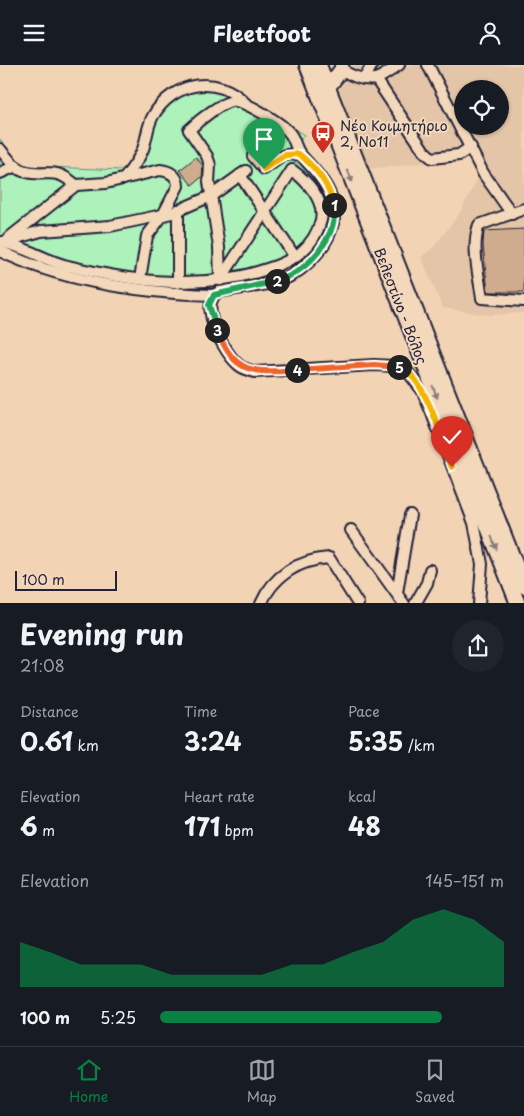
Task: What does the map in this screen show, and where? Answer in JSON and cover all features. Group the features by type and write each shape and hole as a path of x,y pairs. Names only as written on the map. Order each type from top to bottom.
{"highway":[{"name":"Βελεστίνο - Βόλος","path":"306,65 518,603"},
{"name":"Βελεστίνο - Βόλος","path":"319,65 524,586"},
{"path":"324,65 342,66"},
{"path":"328,87 342,66"}],"street":[{"path":"364,79 372,65"},
{"path":"342,66 364,79 376,79 399,65"},
{"path":"428,65 483,173 512,214"},
{"path":"376,79 424,151 432,158 459,155 471,147"},
{"path":"1,245 28,263 118,287 163,293 214,295 286,278 304,265 323,245 334,218 332,199 316,170 299,154 290,132 248,105 238,95 205,83 192,85 180,91 153,115 140,156 124,179"},
{"path":"220,280 219,247 211,196 210,165 207,156 189,130 219,106 230,101 248,105"},
{"path":"1,245 41,231 110,226 163,215 211,196 248,169 253,155 264,144 278,159"},
{"path":"0,149 16,166 24,171 58,173 68,177 76,185"},
{"path":"248,169 264,169 285,155 299,154"},
{"path":"0,173 16,166"},
{"path":"248,169 265,212 296,257"},
{"path":"1,245 76,185 124,179 160,170 168,171 176,177 178,186 163,215 147,236 140,279"},
{"path":"1,245 66,266 111,276 178,283 220,280 259,272 296,257 311,243 321,219 319,203 307,181 292,171 220,280"},
{"path":"524,209 479,225 477,231 477,256 482,298 524,301"},
{"path":"178,210 178,283"},
{"path":"214,295 210,303 210,311 221,340 231,357 246,369 265,372 385,365 402,368 416,381 431,411 478,535 482,565 479,603"},
{"path":"397,593 410,515"},
{"path":"351,531 404,603"},
{"path":"261,603 270,588 289,570 304,563 329,558 358,603"},
{"path":"415,603 427,583 430,570"}],"shaded area":[{"path":"354,65 524,65 524,313 488,315 443,308 421,257 433,248 459,214 481,173 472,158 366,169 337,92 347,79"}],"green space":[{"path":"205,80 224,84 304,135 288,158 299,164 322,186 331,211 328,227 313,254 285,270 236,281 168,287 0,245 0,139 16,159 26,166 121,170 131,162 139,151 150,117 188,84"}],"building":[{"path":"196,157 203,166 202,177 192,185 180,170"},
{"path":"524,229 524,292 488,292 483,245 484,231"}],"place":[{"name":"Νέο Κοιμητήριο 2, Νο11","path":"323,154"}],"route":[{"path":"264,169 285,155 299,154 316,170 327,188 334,206 334,218 328,237 318,252 294,273 278,281 219,292 212,297 209,305 210,311 224,347 240,366 255,372 374,365 402,368 407,371 422,390 452,467"}]}
